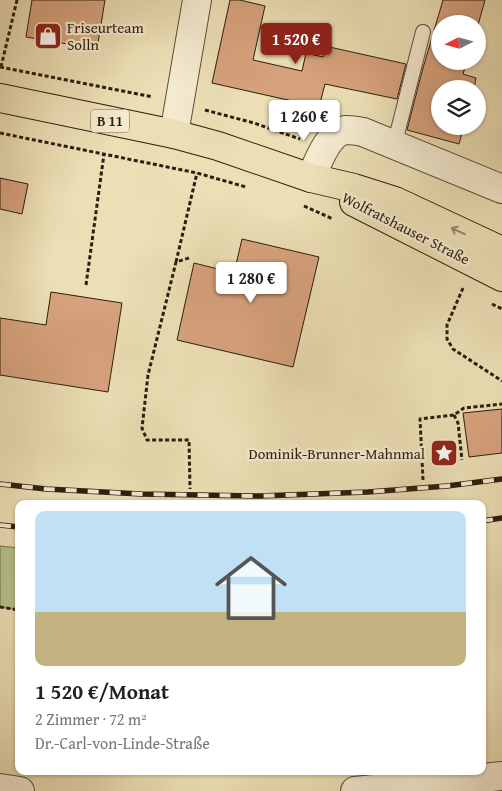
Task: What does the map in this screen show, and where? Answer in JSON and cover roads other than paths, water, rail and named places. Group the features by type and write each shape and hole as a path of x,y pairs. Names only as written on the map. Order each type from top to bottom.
{"main road":[{"name":"Wolfratshauser Straße","path":"0,98 174,134 218,146 311,178 354,188 395,201 502,251"},
{"name":"Wolfratshauser Straße","path":"311,178 502,277"}],"street":[{"path":"174,134 197,0"},
{"path":"311,178 324,148 338,133 346,130 363,132 502,189"},
{"path":"355,791 502,776"},
{"path":"0,788 20,791"}],"lane":[{"path":"394,146 423,32"}],"railway":[{"path":"0,484 46,489 141,494 260,496 368,492 447,486 502,479"},
{"path":"486,520 502,518"},
{"path":"0,525 15,527"}],"place":[{"name":"Friseurteam Solln","path":"48,36"},
{"name":"Dominik-Brunner-Mahnmal","path":"444,453"}]}
